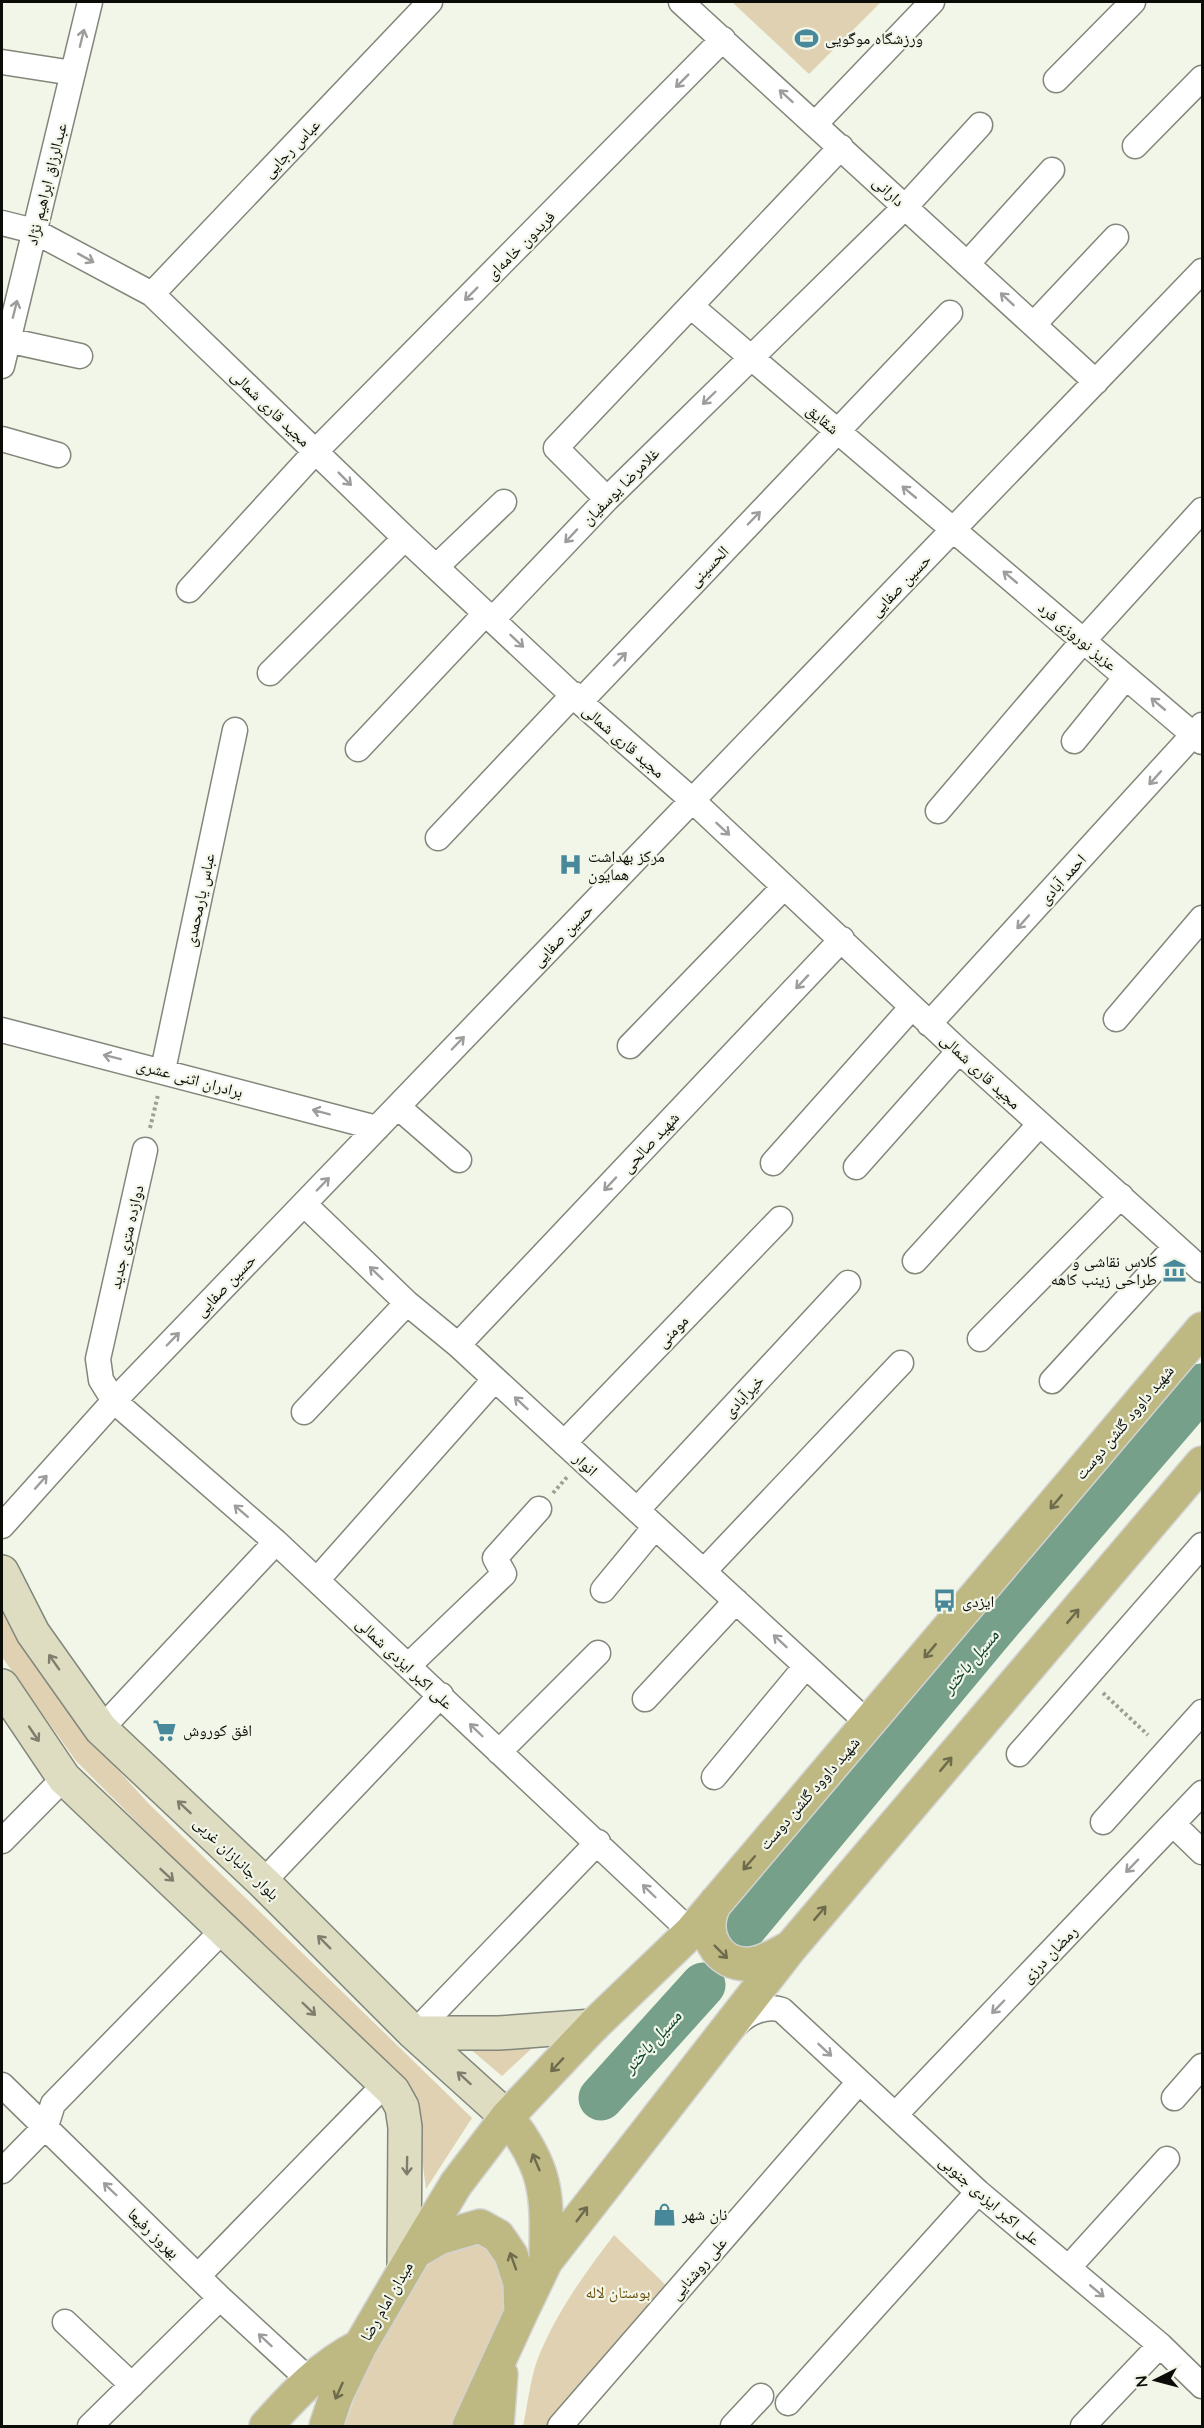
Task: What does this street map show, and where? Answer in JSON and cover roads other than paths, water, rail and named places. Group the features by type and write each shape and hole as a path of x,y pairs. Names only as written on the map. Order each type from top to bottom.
{"main road":[{"name":"شهید داوود گلشن دوست","path":"410,2261 456,2184 507,2117 593,2026 691,1932 1203,1329"},
{"path":"520,2313 546,2260 791,1947 1203,1463"},
{"name":"بلوار جانبازان غربی","path":"2,1572 33,1633 101,1730 263,1882 414,2033 507,2117"},
{"path":"2,1686 64,1778 386,2083 402,2107 405,2127 410,2261"},
{"path":"717,1900 708,1918 708,1930 719,1953 730,1960 754,1964 791,1947"},
{"path":"414,2033 499,2033 593,2026"},
{"path":"507,2117 536,2158 543,2179 547,2199 546,2260"},
{"name":"میدان امام رضا","path":"326,2427 336,2396 360,2346 410,2261 440,2238 480,2226 492,2231 504,2242 511,2254 520,2283 520,2313 503,2357 469,2427"},
{"path":"266,2427 308,2379 337,2357 360,2346"},
{"path":"497,2427 503,2357"}],"street":[{"name":"عبدالرزاق ابراهیم نژاد","path":"2,366 5,340 90,2"},
{"name":"عباس رجایی","path":"152,294 430,2"},
{"name":"دارانی","path":"681,2 816,123 1096,382"},
{"path":"816,123 932,2"},
{"path":"1056,80 1132,2"},
{"name":"فریدون خامه‌ای","path":"189,590 316,451 723,39"},
{"path":"2,62 73,73"},
{"path":"1135,146 1203,78"},
{"name":"غلامرضا یوسفیان","path":"358,749 607,499 906,206 980,125"},
{"path":"607,499 556,448 842,147"},
{"path":"968,263 1052,170"},
{"name":"مجید قاری شمالی","path":"2,223 34,231 152,294 405,538 577,698 692,800 1039,1125 1203,1270"},
{"path":"1034,324 1116,237"},
{"name":"حسین صفایی","path":"2,1526 114,1401 1203,272"},
{"name":"شقایق","path":"692,307 954,530"},
{"name":"الحسینی","path":"438,838 950,313"},
{"path":"5,340 80,356"},
{"path":"2,439 58,455"},
{"path":"436,567 504,502"},
{"path":"938,811 1084,640 1203,510"},
{"name":"عزیز نوروزی فرد","path":"954,530 1126,677 1200,734"},
{"path":"270,673 405,538"},
{"path":"1074,741 1126,677"},
{"name":"عباس یارمحمدی","path":"163,1070 235,730"},
{"name":"احمد آبادی","path":"929,1024 1200,734"},
{"path":"630,1046 784,887"},
{"path":"1116,1019 1203,918"},
{"name":"شهید صالحی","path":"458,1345 842,939"},
{"path":"773,1163 912,1007"},
{"name":"برادران اثنی عشری","path":"2,1030 163,1070 377,1128"},
{"path":"856,1167 959,1051"},
{"path":"398,1107 459,1160"},
{"path":"915,1261 1039,1125"},
{"name":"دوازده متری جدید","path":"114,1401 100,1380 98,1359 146,1150"},
{"path":"980,1339 1121,1196"},
{"name":"انوار","path":"304,1204 407,1303 458,1345 869,1724"},
{"name":"مومنی","path":"564,1443 780,1219"},
{"path":"1052,1381 1175,1247"},
{"name":"خیرآبادی","path":"637,1510 848,1283"},
{"path":"304,1412 407,1303"},
{"path":"704,1571 901,1363"},
{"path":"317,1580 495,1379"},
{"name":"علی اکبر ایزدی شمالی","path":"114,1401 276,1542 598,1842 691,1932"},
{"path":"408,1666 504,1574 495,1558 539,1509"},
{"path":"603,1590 655,1527"},
{"path":"101,1730 276,1542"},
{"path":"1019,1754 1203,1545"},
{"path":"645,1699 736,1601"},
{"path":"499,1752 598,1653"},
{"path":"714,1778 806,1666"},
{"path":"263,1882 441,1695"},
{"path":"1103,1822 1203,1712"},
{"path":"2,1841 64,1778"},
{"name":"رمضان درزی","path":"895,2115 1203,1793"},
{"path":"1173,1824 1203,1852"},
{"path":"414,2033 598,1842"},
{"path":"2,2171 46,2126 53,2104 225,1929"},
{"name":"علی اکبر ایزدی جنوبی","path":"715,2047 743,2017 767,2008 782,2010 978,2192 1160,2345 1198,2372"},
{"path":"1174,2098 1203,2066"},
{"name":"علی روشنایی","path":"560,2427 860,2082"},
{"path":"198,2276 386,2083"},
{"name":"بهروز رفیعا","path":"2,2085 220,2298 308,2379"},
{"path":"1069,2267 1167,2158"},
{"path":"788,2403 978,2192"},
{"path":"90,2427 220,2298"},
{"path":"65,2322 132,2385"},
{"path":"1083,2427 1160,2345"},
{"path":"733,2427 761,2396"}],"waterway":[{"name":"مسیل باختر","path":"737,1936 992,1630 1202,1386"},
{"name":"مسیل باختر","path":"601,2098 703,1985"}],"place":[{"name":"ورزشگاه موگویی","path":"807,38"},
{"name":"مرکز بهداشت همایون","path":"570,865"},
{"name":"کلاس نقاشی و طراحی زینب کاهه","path":"1175,1270"},
{"name":"ایزدی","path":"944,1601"},
{"name":"افق کوروش","path":"165,1730"},
{"name":"نان شهر","path":"664,2214"}],"park label":[{"name":"بوستان لاله","path":"618,2292"}]}
